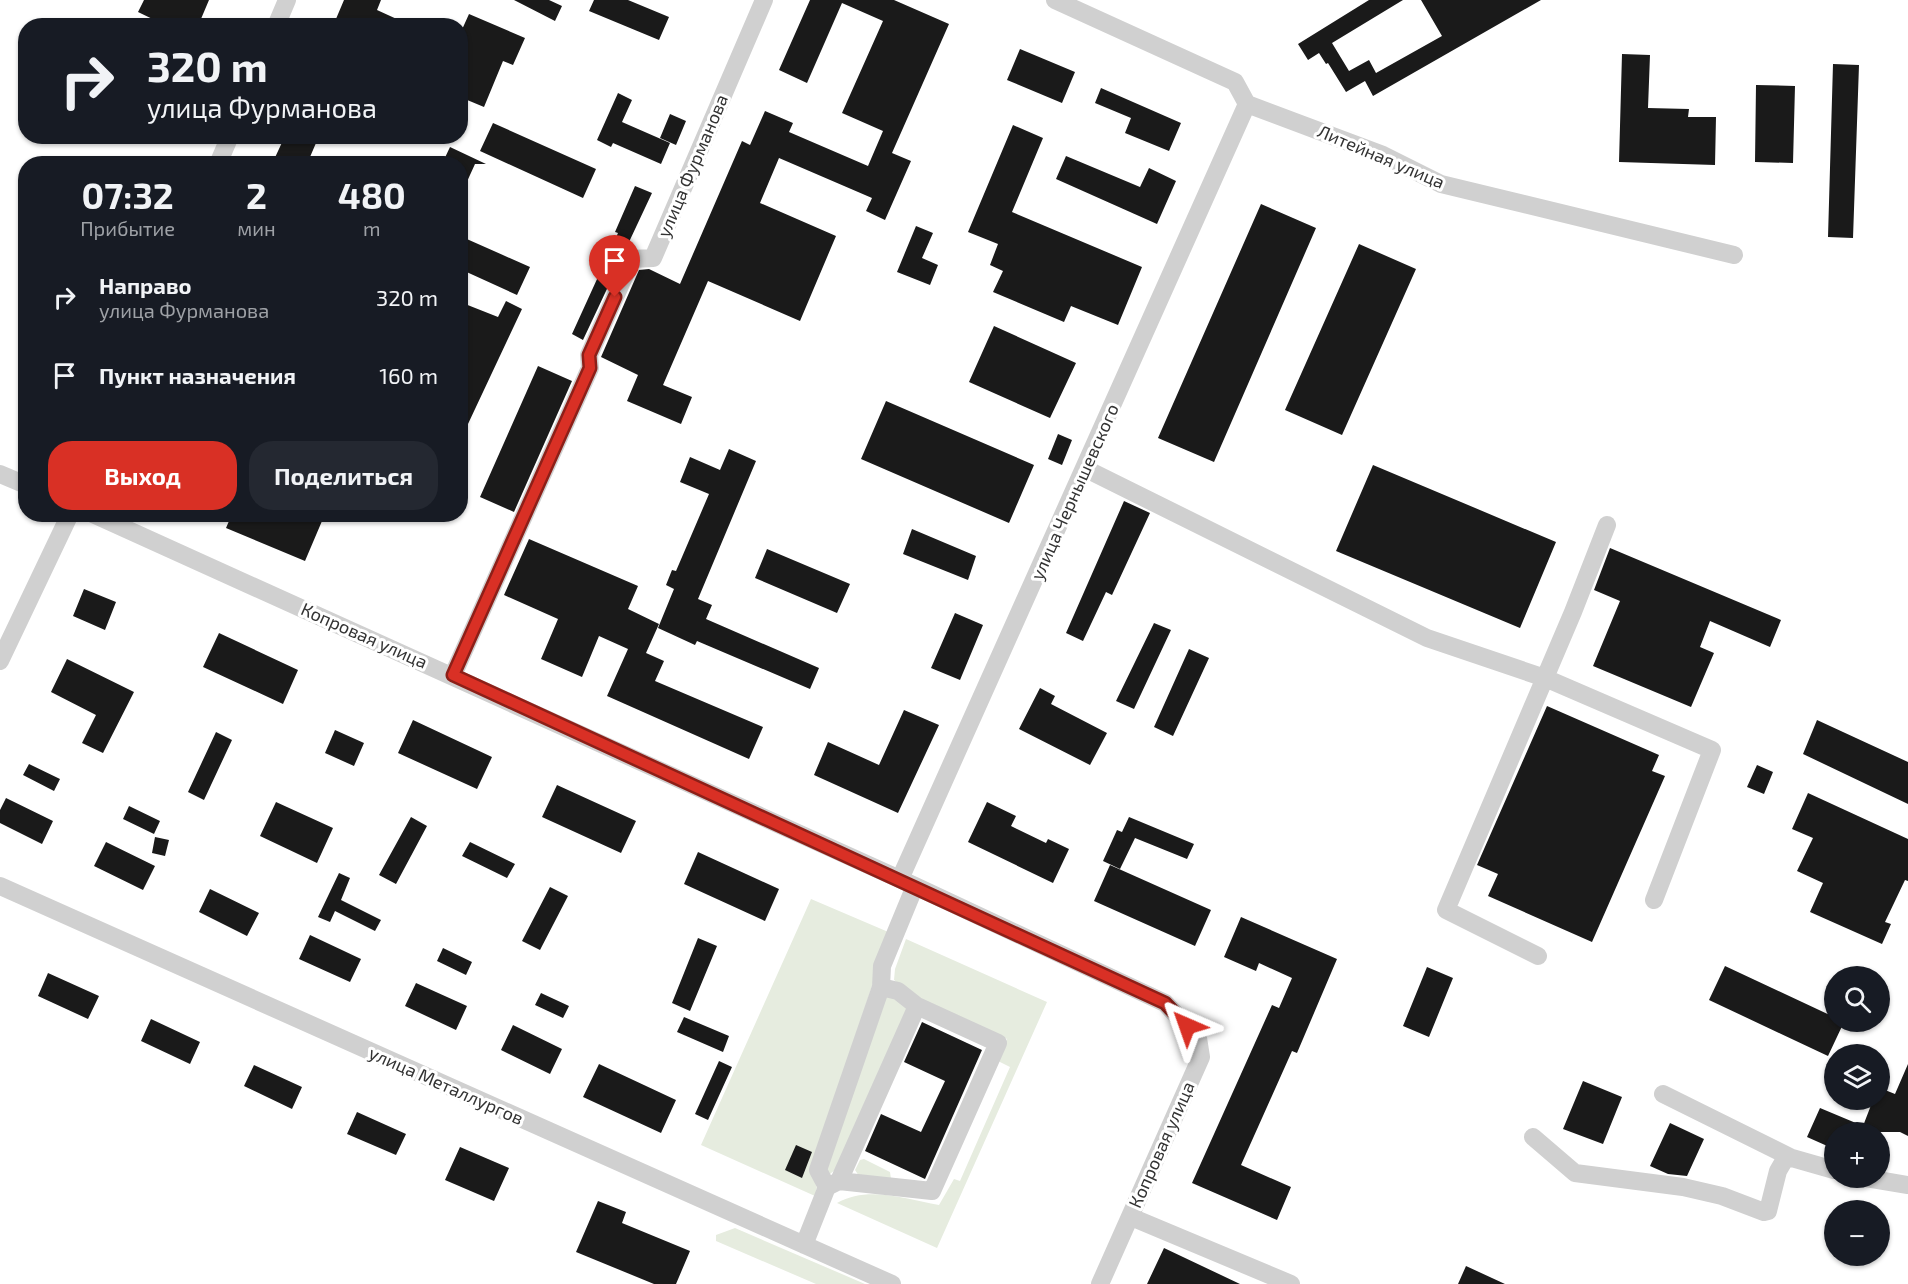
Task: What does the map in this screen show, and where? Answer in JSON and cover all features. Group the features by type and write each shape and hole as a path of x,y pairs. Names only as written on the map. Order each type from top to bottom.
{"street":[{"path":"279,18 287,0"},
{"name":"улица Фурманова","path":"453,675 590,368 589,355 632,259 653,258 764,0"},
{"path":"1055,0 1235,82 1247,104"},
{"name":"Литейная улица","path":"1247,104 1383,155 1441,184 1734,255"},
{"name":"улица Чернышевского","path":"833,1184 818,1170 881,987 882,966 908,882 1247,104"},
{"path":"1086,469 1428,638 1545,678 1712,750 1654,900"},
{"path":"0,474 18,482"},
{"path":"0,661 66,522"},
{"name":"Копровая улица","path":"111,522 908,882 1165,1003 1198,1038 1201,1057 1100,1284"},
{"path":"1538,956 1446,910 1545,678 1606,525"},
{"name":"улица Металлургов","path":"0,886 892,1284"},
{"path":"833,1184 932,1191 998,1043 917,1006 898,991 881,987"},
{"path":"804,1245 917,1006"},
{"path":"1663,1094 1792,1158 1824,1167"},
{"path":"1533,1137 1575,1173 1683,1187 1722,1196 1764,1212 1768,1211 1778,1171 1785,1159 1792,1158"},
{"path":"1890,1182 1908,1185"},
{"path":"1131,1216 1291,1284"}],"shaded area":[{"path":"811,899 893,934 879,965 811,1170 817,1188 815,1196 701,1145"},
{"path":"906,939 1047,1002 937,1248 837,1203 861,1195 874,1194 939,1205 954,1179 960,1181 1010,1067 998,1061 1007,1039 920,1000 894,980 895,969"},
{"path":"886,997 893,997 906,1007 906,1011 835,1170 830,1174 825,1167"},
{"path":"864,1159 890,1172 891,1179 859,1176 855,1170 860,1160"},
{"path":"735,1228 865,1284 816,1284 716,1241 716,1235"}],"building":[{"path":"144,0 209,0 201,18 150,18 138,12"},
{"path":"344,0 381,0 377,10 394,18 336,18"},
{"path":"514,0 549,0 562,6 555,21"},
{"path":"594,0 628,0 669,17 659,40 589,11"},
{"path":"810,0 894,0 949,24 892,153 911,161 885,220 866,211 872,198 779,158 760,203 836,236 800,321 708,281 663,385 692,397 681,424 627,401 638,375 601,357 639,270 649,269 680,284 742,141 750,145 765,111 793,123 789,132 868,166 883,131 842,113 883,21 842,3 807,83 779,70"},
{"path":"1369,0 1403,0 1332,43 1349,71 1369,60 1376,73 1442,36 1421,0 1541,0 1373,96 1365,81 1346,92 1319,53 1308,60 1298,44"},
{"path":"469,14 525,38 513,65 503,61 484,107 468,100"},
{"path":"1020,49 1075,72 1062,103 1007,80"},
{"path":"1622,54 1650,55 1648,108 1689,109 1688,117 1716,117 1715,165 1619,162"},
{"path":"1833,64 1859,65 1853,238 1828,237"},
{"path":"1756,85 1795,86 1793,163 1755,162"},
{"path":"1101,88 1181,123 1169,151 1125,133 1131,118 1095,103"},
{"path":"618,93 632,100 622,122 670,143 661,164 613,143 611,147 597,140"},
{"path":"670,114 686,121 676,145 660,138"},
{"path":"493,123 596,169 583,198 480,151"},
{"path":"1013,125 1043,138 1012,212 1142,267 1118,325 1071,306 1064,322 993,292 1003,271 990,265 998,244 968,232"},
{"path":"281,144 316,144 310,156 276,156"},
{"path":"450,147 486,164 475,164 468,179 468,156 446,156"},
{"path":"1066,156 1140,187 1149,168 1176,181 1157,224 1056,179"},
{"path":"635,186 652,193 583,340 572,334 618,233 615,232"},
{"path":"1261,204 1316,228 1214,462 1158,438"},
{"path":"916,226 933,233 922,258 938,265 930,285 897,272"},
{"path":"468,240 530,267 517,295 468,273"},
{"path":"1359,244 1416,269 1342,435 1285,410"},
{"path":"506,301 522,309 468,424 468,305 498,317"},
{"path":"994,326 1076,363 1050,418 969,382"},
{"path":"538,366 572,381 514,512 480,497"},
{"path":"886,401 1034,465 1009,523 861,459"},
{"path":"1058,434 1072,440 1062,465 1048,459"},
{"path":"729,449 756,461 698,599 712,605 706,619 819,668 810,689 697,641 695,645 658,628 674,589 666,585 672,570 676,571 709,494 680,482 690,457 720,470"},
{"path":"1373,465 1556,542 1520,628 1336,551"},
{"path":"1124,501 1150,513 1112,595 1106,592 1083,641 1066,633"},
{"path":"229,522 322,522 305,561 226,528"},
{"path":"912,529 976,556 968,580 903,554"},
{"path":"529,539 638,586 628,609 659,624 646,653 664,661 655,681 763,727 749,759 607,696 628,649 599,636 582,677 541,659 558,619 504,595"},
{"path":"1610,548 1781,620 1770,647 1710,621 1700,647 1714,653 1691,707 1593,666 1620,601 1594,590"},
{"path":"767,549 850,584 837,613 755,578"},
{"path":"84,589 116,602 105,630 73,616"},
{"path":"955,613 983,625 960,680 931,668"},
{"path":"1154,623 1171,630 1134,709 1116,701"},
{"path":"219,633 298,670 283,704 203,667"},
{"path":"1189,649 1209,658 1173,736 1154,727"},
{"path":"67,659 134,692 103,753 82,743 96,715 51,692"},
{"path":"1040,688 1055,696 1051,704 1107,733 1090,765 1019,729"},
{"path":"1547,706 1659,755 1652,771 1665,776 1592,942 1488,896 1498,874 1477,865"},
{"path":"904,710 939,725 898,813 814,775 828,742 879,765"},
{"path":"413,720 492,757 477,789 398,753"},
{"path":"1817,720 1908,762 1908,804 1803,754"},
{"path":"335,730 364,743 354,766 325,753"},
{"path":"216,732 232,740 204,800 188,792"},
{"path":"29,764 60,779 54,791 23,775"},
{"path":"1757,765 1773,772 1764,794 1747,787"},
{"path":"557,785 636,821 621,853 542,817"},
{"path":"1808,793 1908,839 1908,881 1905,880 1885,922 1891,924 1882,944 1810,912 1823,883 1797,871 1813,838 1792,829"},
{"path":"6,798 53,821 42,844 0,823 0,810"},
{"path":"276,802 333,828 317,863 260,836"},
{"path":"987,802 1016,816 1011,826 1046,843 1048,839 1069,849 1053,883 968,842"},
{"path":"129,806 160,821 154,834 123,819"},
{"path":"411,817 427,826 396,884 379,875"},
{"path":"1129,817 1194,844 1187,859 1135,838 1120,869 1103,861 1117,830 1122,832"},
{"path":"155,837 169,840 165,856 152,853"},
{"path":"106,842 155,866 143,890 94,866"},
{"path":"470,842 515,864 507,878 462,856"},
{"path":"698,852 779,889 765,921 684,884"},
{"path":"1110,865 1211,910 1195,946 1094,901"},
{"path":"339,873 350,878 341,900 381,920 375,931 335,911 330,922 318,917"},
{"path":"550,887 568,896 540,950 522,941"},
{"path":"210,889 259,913 247,936 199,912"},
{"path":"1241,917 1337,959 1297,1053 1292,1051 1241,1165 1291,1187 1277,1220 1192,1183 1272,1005 1279,1008 1292,978 1259,963 1256,971 1224,957"},
{"path":"310,935 361,959 350,982 299,959"},
{"path":"698,938 717,946 690,1011 672,1003"},
{"path":"443,948 472,962 466,975 437,961"},
{"path":"1725,966 1824,1012 1824,1032 1839,1032 1834,1044 1824,1044 1824,1054 1709,1000"},
{"path":"1427,967 1453,978 1429,1037 1403,1026"},
{"path":"48,973 99,996 88,1019 38,996"},
{"path":"416,983 467,1006 456,1030 405,1006"},
{"path":"541,993 569,1006 563,1018 535,1005"},
{"path":"684,1017 729,1036 723,1052 677,1032"},
{"path":"151,1019 200,1042 190,1064 141,1041"},
{"path":"922,1022 982,1050 925,1179 865,1151 881,1114 921,1132 945,1081 904,1062"},
{"path":"513,1025 562,1049 550,1074 501,1050"},
{"path":"719,1061 732,1067 708,1120 695,1114"},
{"path":"599,1064 676,1100 661,1133 583,1097"},
{"path":"1908,1064 1908,1136 1900,1132 1890,1132 1890,1122 1865,1122 1869,1110 1890,1110 1890,1092 1895,1094"},
{"path":"254,1065 302,1087 292,1109 244,1086"},
{"path":"1583,1081 1622,1097 1603,1144 1563,1129"},
{"path":"1820,1108 1853,1122 1824,1122 1824,1145 1807,1137"},
{"path":"357,1112 406,1134 396,1155 347,1134"},
{"path":"1670,1123 1704,1139 1687,1176 1668,1174 1650,1166"},
{"path":"796,1145 812,1152 802,1178 785,1170"},
{"path":"460,1147 509,1168 494,1201 445,1180"},
{"path":"598,1201 626,1212 622,1223 690,1251 676,1284 654,1284 576,1252"},
{"path":"1164,1248 1240,1284 1147,1284"},
{"path":"1466,1266 1505,1284 1458,1284"}],"route":[{"path":"615,297 589,355 590,368 453,675 1165,1003 1187,1026"}]}
